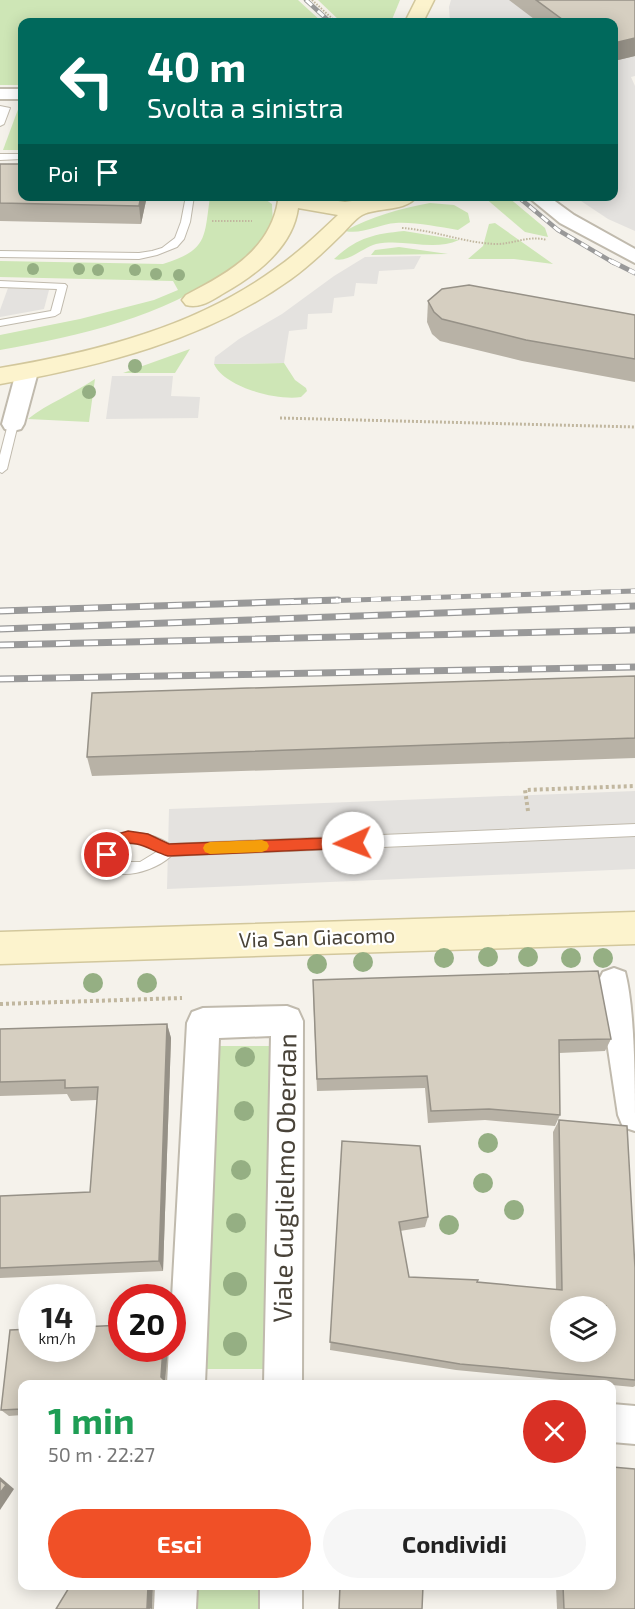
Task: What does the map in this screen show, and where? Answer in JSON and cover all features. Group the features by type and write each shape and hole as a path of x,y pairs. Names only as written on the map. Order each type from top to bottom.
{"main road":[{"path":"416,18 425,0"},
{"path":"0,358 108,335 150,320 224,284 271,244 288,217 286,201"},
{"path":"297,201 320,207 357,208 393,201"},
{"path":"0,376 27,372 130,347 228,306 265,286 296,264 357,208"},
{"path":"27,372 32,363 49,349"},
{"name":"Via San Giacomo","path":"0,948 635,928"}],"street":[{"path":"0,94 18,94"},
{"path":"543,201 567,219 635,257"},
{"path":"13,424 27,372"},
{"path":"614,982 635,1116"},
{"name":"Viale Guglielmo Oberdan","path":"186,1380 203,1023 287,1021 283,1380"},
{"path":"616,1423 635,1425"},
{"path":"175,1609 176,1590"},
{"path":"281,1590 281,1609"}],"lane":[{"path":"0,108 6,108 0,124"},
{"path":"0,157 18,157"},
{"path":"0,254 139,256 158,253 174,246 184,233 189,201"},
{"path":"0,284 62,286 55,313 0,322"},
{"path":"2,469 13,424"},
{"path":"168,850 635,830"}],"path":[{"path":"312,0 332,18"},
{"path":"468,240 504,244 529,236 551,242"},
{"path":"280,418 635,427"},
{"path":"531,835 525,790 635,786"},
{"path":"0,1004 184,998"}],"green space":[{"path":"0,0 298,0 318,18 18,18 18,85 0,85"},
{"path":"318,0 400,0 393,18 337,18"},
{"path":"18,109 18,150 3,150"},
{"path":"209,201 268,201 272,204 271,227 254,251 204,286 149,312 120,322 61,338 0,350 0,335 80,319 154,300 178,290 173,281 0,277 0,261 163,264 178,259 196,247 201,241"},
{"path":"489,201 513,201 545,228 548,237 525,232"},
{"path":"430,203 454,205 468,213 470,222 458,230 404,223 358,232 345,231 386,214"},
{"path":"495,223 553,264 514,259 468,259 483,246 489,224"},
{"path":"404,231 459,240 439,245 376,244 350,257 334,259 350,246 366,238"},
{"path":"399,247 448,254 371,255 375,250"},
{"path":"190,349 175,373 123,373"},
{"path":"284,363 295,380 306,388 307,391 301,397 279,397 252,391 228,379 214,364"},
{"path":"95,379 89,422 28,419 44,408"},
{"path":"213,1046 276,1046 272,1369 198,1369"},
{"path":"194,1590 269,1590 269,1609 193,1609"}],"shaded area":[{"path":"451,0 635,0 635,76 631,77 635,86 635,231 608,219 581,201 618,201 618,18 450,18"},
{"path":"421,256 414,269 379,271 377,284 356,283 354,296 334,298 332,313 308,314 307,329 289,331 284,363 214,364 215,357 239,339 282,314 334,276 365,257"},
{"path":"8,288 49,290 44,309 0,317 0,310"},
{"path":"112,376 173,376 171,396 200,397 198,418 106,419"},
{"path":"635,791 635,869 167,889 169,809"}],"building":[{"path":"536,0 635,0 635,38 618,42 618,18 561,18"},
{"path":"0,164 18,164 18,201 140,201 139,206 0,203"},
{"path":"469,285 635,315 635,359 526,340 442,319 434,312 428,301 442,289"},
{"path":"635,676 635,738 87,757 92,693"},
{"path":"598,971 611,1039 559,1040 560,1115 489,1109 431,1111 427,1076 317,1079 313,980"},
{"path":"167,1024 159,1261 0,1268 0,1196 90,1192 98,1087 65,1088 65,1080 0,1082 0,1029"},
{"path":"559,1120 627,1126 635,1268 635,1380 460,1364 330,1342 342,1141 420,1146 428,1217 399,1222 409,1277 478,1280 477,1282 562,1290"},
{"path":"96,1326 108,1326 108,1362 162,1362 161,1377 164,1380 18,1380 18,1409 1,1410 10,1330 18,1330 18,1362 96,1362"},
{"path":"616,1467 635,1469 635,1609 564,1609 563,1590 616,1590"},
{"path":"0,1480 6,1485 0,1493"},
{"path":"68,1590 148,1590 147,1608 150,1609 56,1609"},
{"path":"340,1590 423,1590 422,1609 339,1609"}],"railway":[{"path":"306,0 326,18"},
{"path":"523,201 558,230 614,263"},
{"path":"611,261 635,273"},
{"path":"291,602 635,591"},
{"path":"0,611 338,600"},
{"path":"0,629 635,606"},
{"path":"0,645 635,630"},
{"path":"0,679 635,667"}],"slow traffic":[{"path":"210,848 262,846"}],"route":[{"path":"107,855 112,841 128,836 148,840 168,850 353,843"}]}
